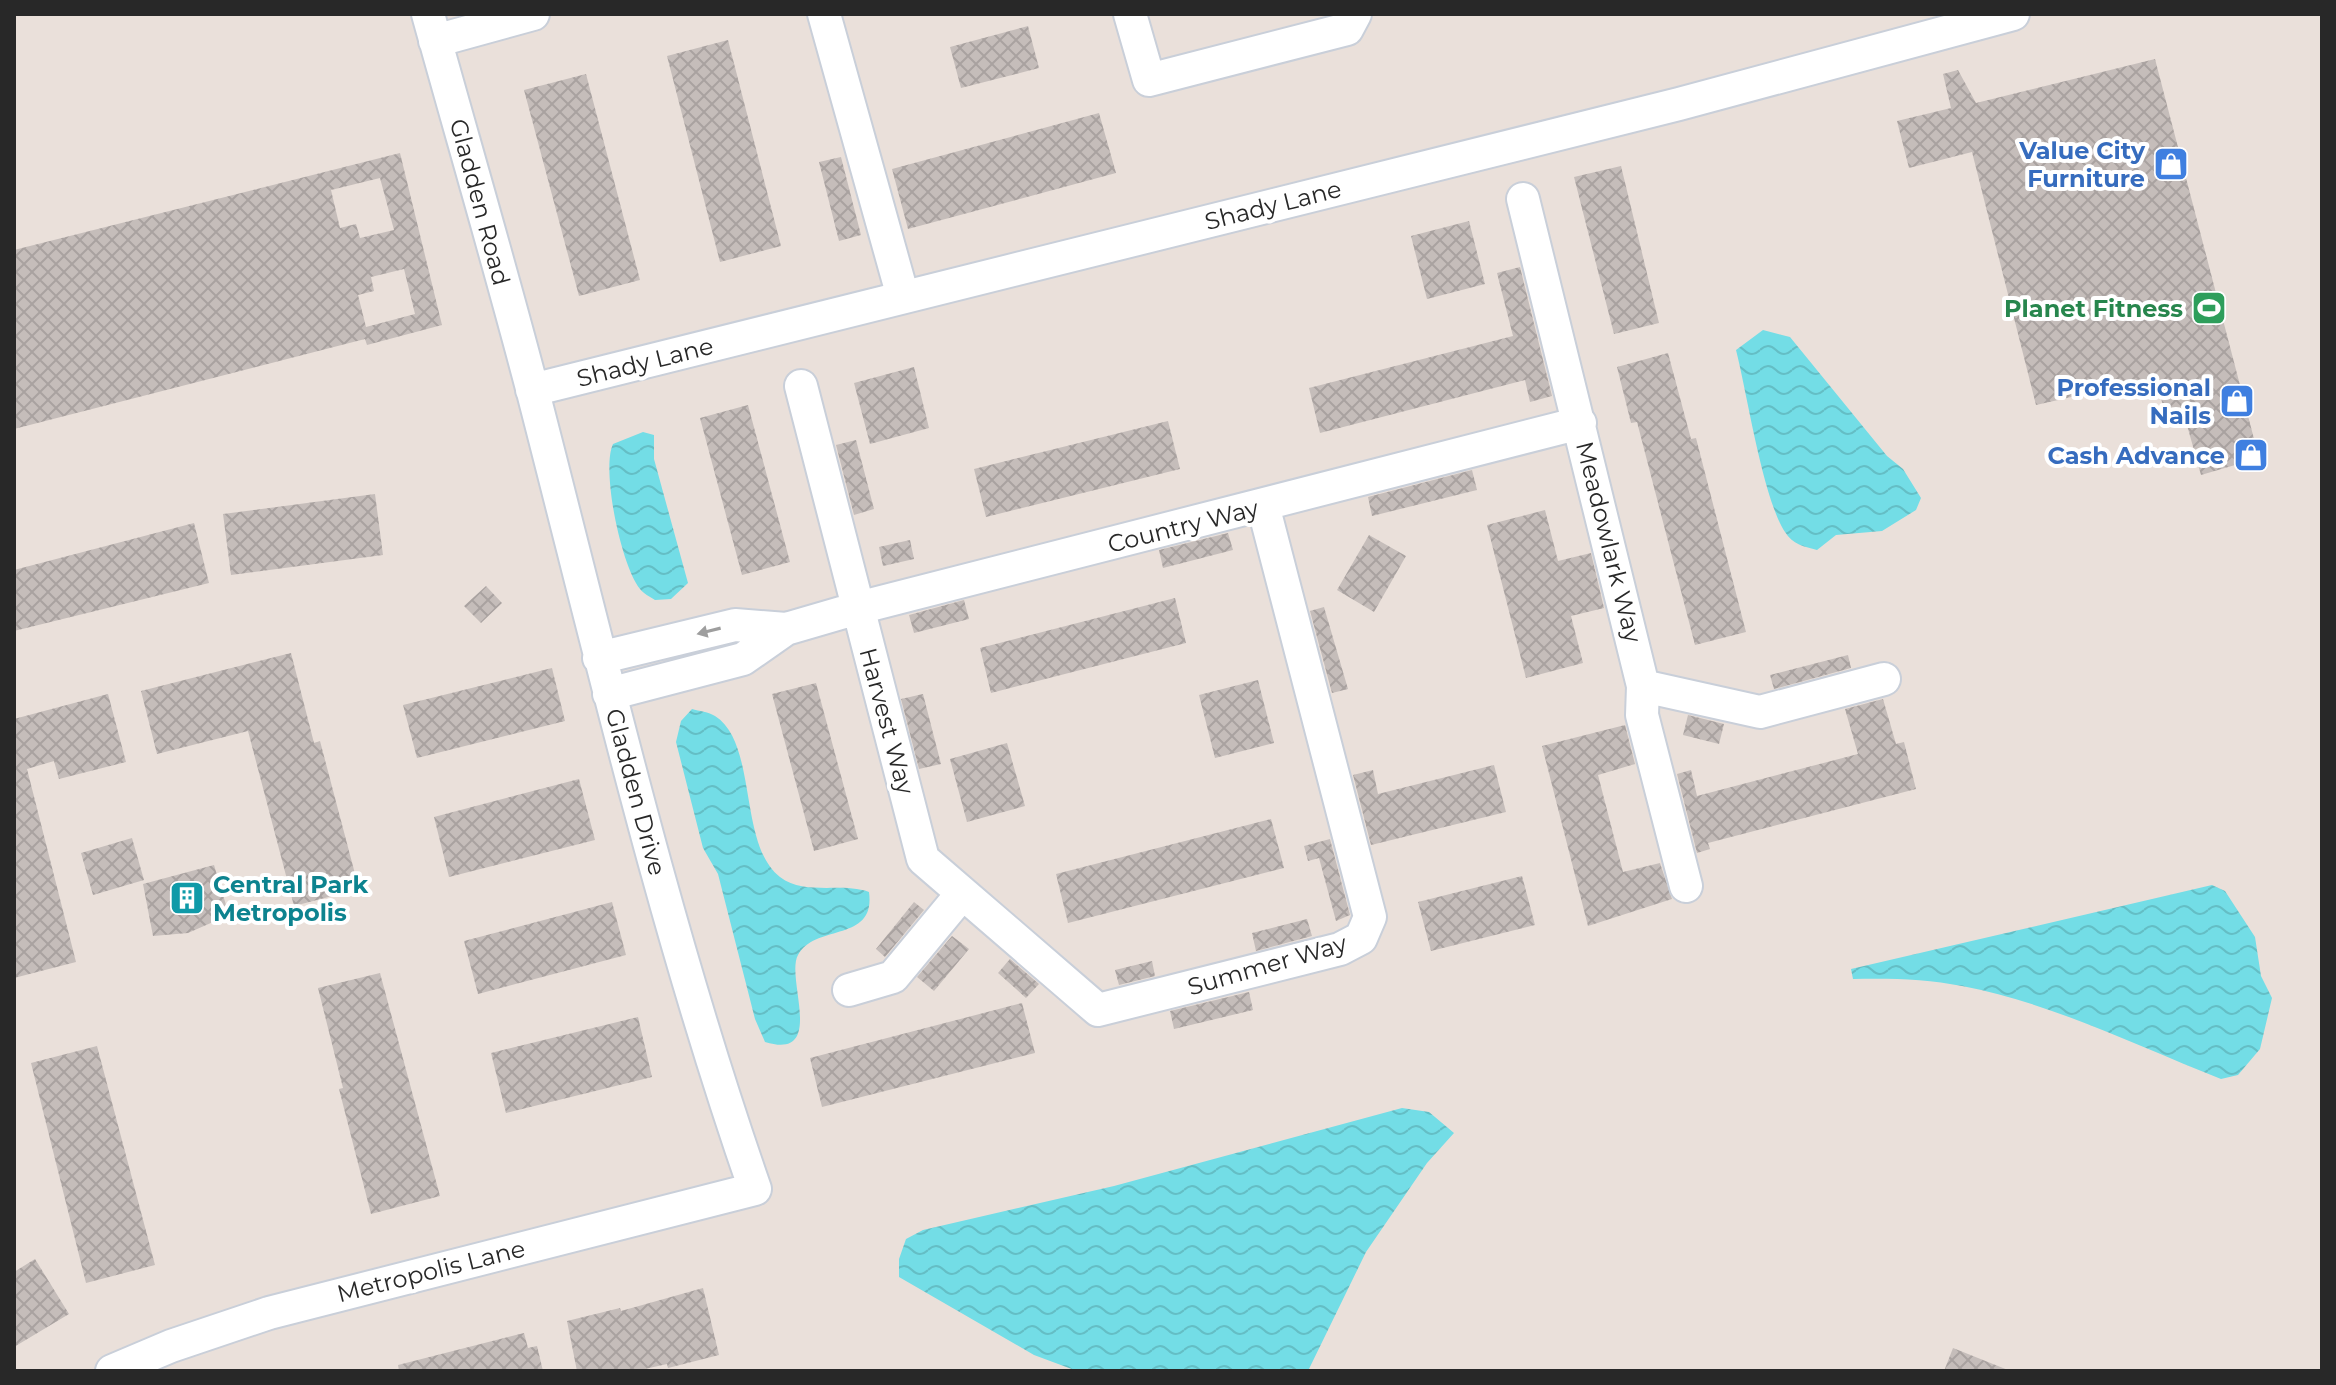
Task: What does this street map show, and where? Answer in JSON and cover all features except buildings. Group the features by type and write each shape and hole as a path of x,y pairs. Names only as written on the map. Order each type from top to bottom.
{"street":[{"path":"432,28 533,14"},
{"path":"824,14 903,297"},
{"path":"1130,14 1149,80 1347,29 1355,14"},
{"name":"Shady Lane","path":"532,390 1679,104 2013,14"},
{"name":"Gladden Road","path":"432,28 532,390"},
{"name":"Meadowlark Way","path":"1523,199 1643,686 1642,715 1686,886"},
{"name":"Harvest Way","path":"801,386 923,859 961,895"},
{"name":"Gladden Drive","path":"532,390 599,658 677,941 755,1189"},
{"name":"Country Way","path":"786,629 1580,423"},
{"name":"Summer Way","path":"961,895 1098,1010 1340,949 1361,938 1370,917 1263,505"},
{"path":"599,658 735,625 786,629"},
{"path":"609,694 743,659 786,629"},
{"path":"1643,686 1760,712 1884,679"},
{"path":"849,990 893,977 961,895"},
{"name":"Metropolis Lane","path":"112,1371 171,1346 269,1313 755,1189"}],"water":[{"path":"1763,330 1790,337 1887,456 1903,469 1921,498 1916,510 1882,531 1836,535 1817,550 1799,544 1788,536 1777,516 1763,471 1736,350"},
{"path":"643,432 654,435 654,459 688,583 671,599 655,600 640,589 633,577 620,539 611,495 609,474 613,444"},
{"path":"692,709 715,716 728,729 743,770 758,842 767,862 780,877 801,886 869,892 869,908 863,919 854,926 806,945 798,955 795,966 799,1029 794,1040 784,1045 765,1042 755,1019 718,874 703,848 676,742 681,721"},
{"path":"2212,885 2225,891 2255,937 2261,976 2272,998 2260,1049 2238,1075 2221,1079 2094,1026 1996,994 1935,982 1853,979 1851,969"},
{"path":"1402,1108 1429,1112 1454,1133 1427,1163 1366,1252 1308,1371 1077,1371 1034,1355 899,1277 899,1259 906,1239 923,1230 1114,1186"}],"place":[{"name":"Value City Furniture","path":"2171,164"},
{"name":"Planet Fitness","path":"2209,308"},
{"name":"Professional Nails","path":"2237,401"},
{"name":"Cash Advance","path":"2251,455"},
{"name":"Central Park Metropolis","path":"187,898"}]}
